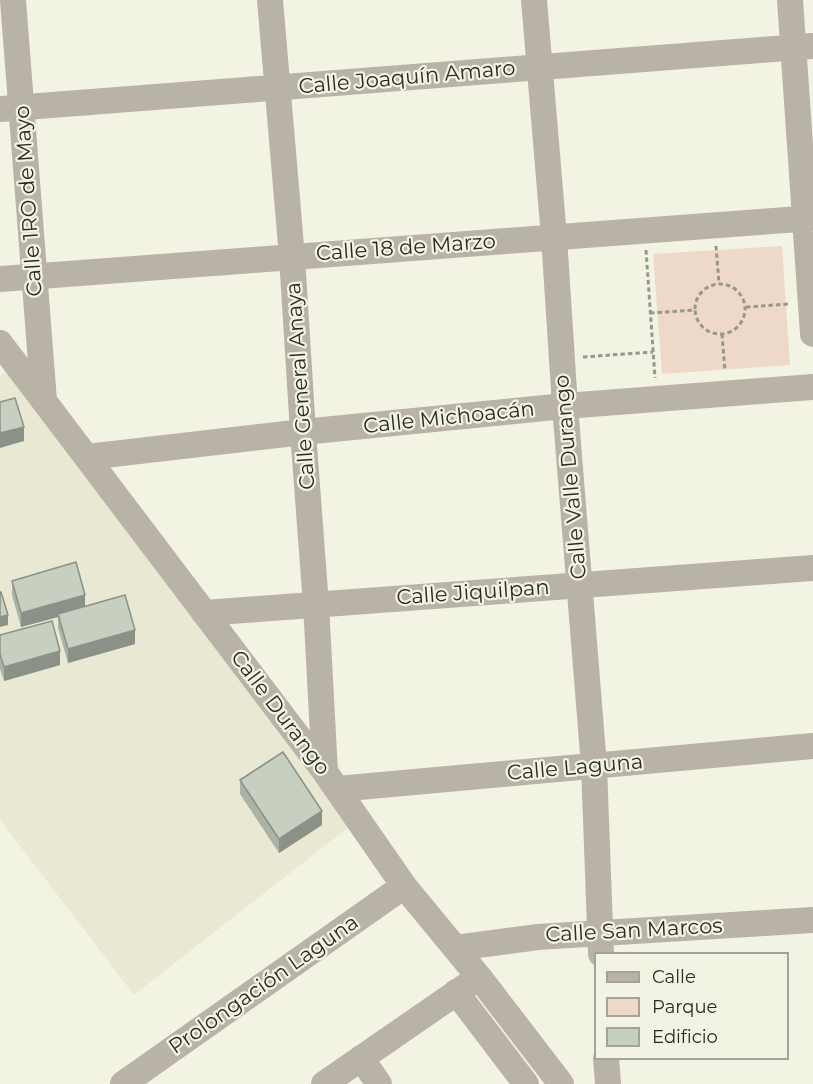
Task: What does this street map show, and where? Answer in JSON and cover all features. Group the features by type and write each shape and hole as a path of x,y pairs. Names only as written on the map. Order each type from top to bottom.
{"street":[{"name":"Calle 1RO de Mayo","path":"13,0 11,108 35,276 44,401"},
{"name":"Calle General Anaya","path":"270,0 292,257 303,432 331,780"},
{"name":"Calle Valle Durango","path":"534,0 594,766 601,944"},
{"path":"790,0 803,46 813,334"},
{"name":"Calle Joaquín Amaro","path":"11,108 803,46"},
{"name":"Calle 18 de Marzo","path":"0,279 809,218"},
{"name":"Calle Durango","path":"4,355 44,401 331,780 404,886 479,977 561,1084"},
{"name":"Calle Michoacán","path":"87,457 303,432 565,406 813,387"},
{"name":"Calle Jiquilpan","path":"204,613 813,568"},
{"name":"Calle Laguna","path":"331,780 594,766 813,746"},
{"name":"Prolongación Laguna","path":"123,1084 404,886"},
{"name":"Calle San Marcos","path":"455,948 527,938 601,944 813,920"},
{"path":"324,1084 479,977"},
{"path":"456,993 526,1084"},
{"path":"361,1058 379,1084"},
{"path":"606,1060 608,1084"}],"path":[{"path":"716,244 719,283"},
{"path":"646,249 655,380"},
{"path":"719,283 734,287 740,292 746,307 742,322 737,328 722,334 706,330 700,325 694,310 695,302 704,289 719,283"},
{"path":"746,307 790,304"},
{"path":"650,313 694,310"},
{"path":"722,334 725,375"},
{"path":"584,357 653,352"}],"shaded area":[{"path":"6,372 350,826 134,995 0,820 0,376"}],"green space":[{"path":"782,246 790,365 662,374 653,254"}],"building":[{"path":"15,398 24,427 0,433 0,402"},
{"path":"76,562 85,595 21,613 12,581"},
{"path":"0,592 8,615 0,617"},
{"path":"125,595 135,630 68,649 58,614"},
{"path":"52,621 60,651 4,667 0,654 0,635"},
{"path":"283,752 322,811 279,839 240,780"}]}
